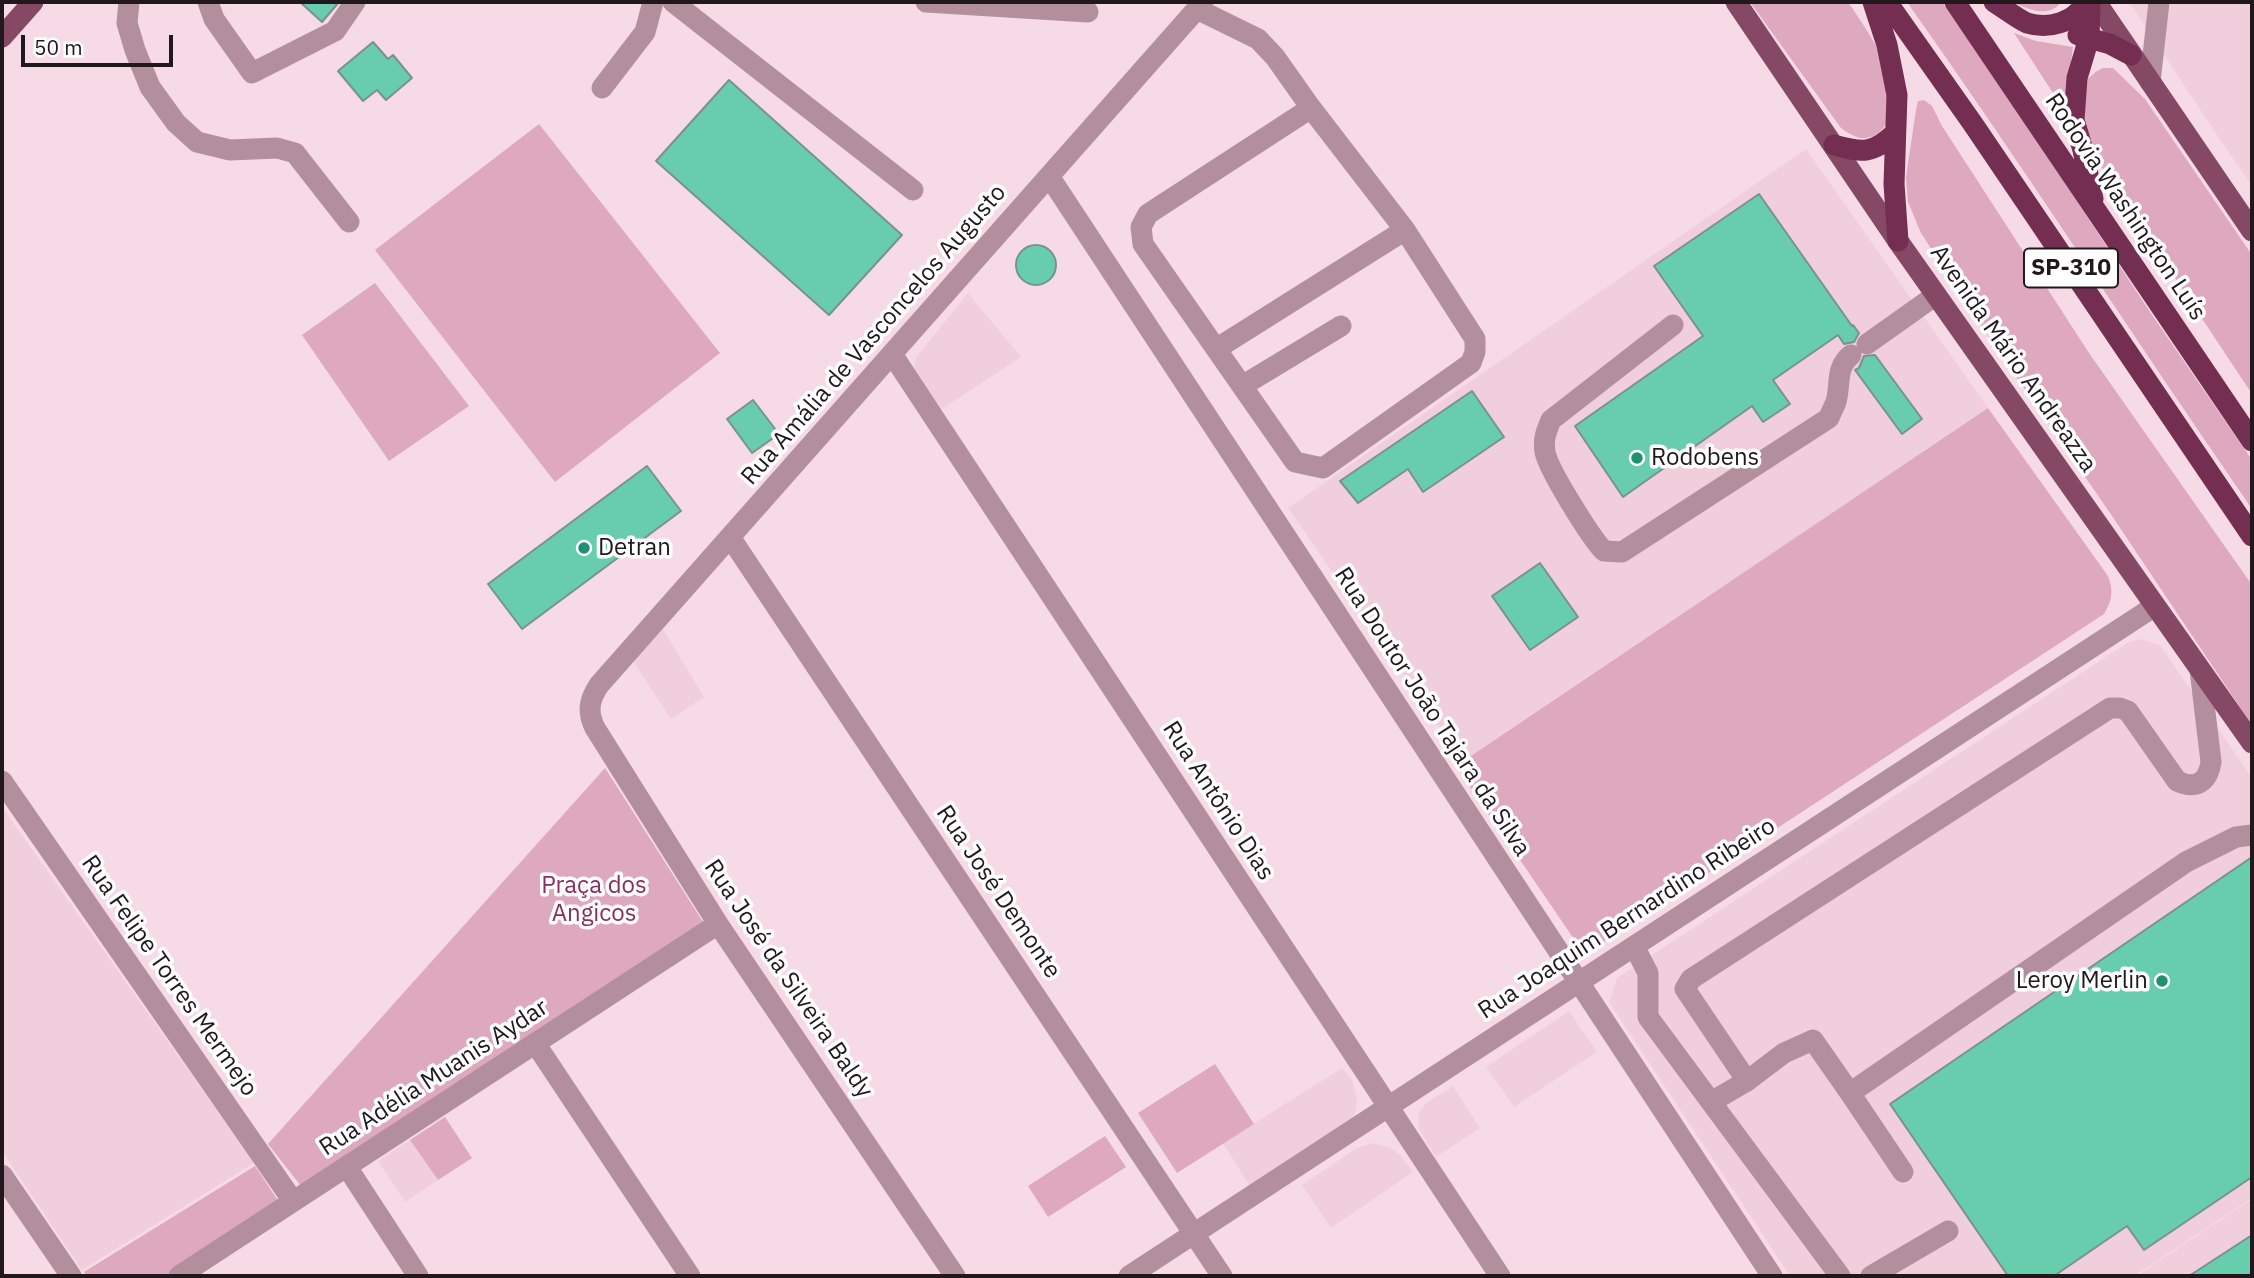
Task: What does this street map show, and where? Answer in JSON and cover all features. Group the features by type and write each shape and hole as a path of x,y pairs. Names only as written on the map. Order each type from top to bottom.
{"highway":[{"path":"1874,2 1887,45 1897,95 1894,184 1898,241"},
{"name":"SP-310","path":"1887,2 1973,124 2252,536"},
{"name":"Rodovia Washington Luís","path":"1955,2 2252,441"},
{"path":"1994,2 2026,22 2110,44 2131,55"},
{"path":"2088,2 2089,38 2077,78 2074,120 2095,208"},
{"path":"2044,26 2067,21 2088,2"},
{"path":"1834,145 1859,152 1880,147 1895,133"}],"main road":[{"path":"2,37 33,2"},
{"name":"Avenida Mário Andreazza","path":"1736,2 1898,241 2252,743"},
{"path":"2096,2 2252,231"}],"street":[{"path":"129,2 127,23 135,50 150,87 176,123 197,142 230,150 277,148 295,153 349,222"},
{"path":"208,2 214,19 252,73 335,30 355,2"},
{"path":"602,89 645,32 653,2"},
{"path":"678,5 704,2"},
{"path":"926,2 1088,12"},
{"path":"2150,82 2159,2"},
{"path":"678,5 913,190"},
{"path":"1200,5 1258,39 1275,57 1405,230 1475,339 1475,352 1471,363 1323,468 1295,462 1143,244 1141,227 1148,214 1311,108"},
{"name":"Rua Amália de Vasconcelos Augusto","path":"589,706 599,685 1200,5"},
{"name":"Rua Doutor João Tajara da Silva","path":"1049,176 1772,1276"},
{"path":"1216,349 1405,230"},
{"path":"1673,325 1551,420 1544,435 1545,456 1591,538 1604,551 1622,552 1829,418 1836,400 1839,374 1844,361 1936,295"},
{"path":"1242,386 1341,326"},
{"name":"Rua Antônio Dias","path":"892,354 1500,1276"},
{"name":"Rua José Demonte","path":"730,537 1222,1276"},
{"name":"Rua Joaquim Bernardino Ribeiro","path":"1129,1276 2155,606"},
{"path":"1747,1081 1688,995 1685,989 1691,979 2110,708 2128,711 2177,781 2195,785 2204,781 2210,774 2211,762 2200,670"},
{"name":"Rua José da Silveira Baldy","path":"589,706 590,718 595,728 718,924 955,1276"},
{"name":"Rua Felipe Torres Mermejo","path":"2,781 293,1201"},
{"path":"1850,1093 2186,862 2236,837 2252,835"},
{"name":"Rua Adélia Muanis Aydar","path":"179,1276 718,924"},
{"path":"1634,946 1648,973 1648,1017 1840,1276"},
{"path":"1711,1102 1747,1081 1784,1053 1813,1040 1903,1172"},
{"path":"535,1043 690,1276"},
{"path":"346,1167 418,1276"},
{"path":"2,1175 71,1276"},
{"path":"1871,1276 1948,1231"}],"shaded area":[{"path":"2129,2 2252,2 2252,186 2219,138"},
{"name":"Rodobens","path":"1806,149 1988,408 1463,761 1288,508"},
{"path":"968,293 1021,357 942,409 915,373 915,362"},
{"path":"663,629 704,697 671,719 633,661"},
{"path":"2140,639 2160,645 2252,778 2252,1198 2134,1276 1790,1276 1609,1002 1617,978 2127,643"},
{"path":"2,807 254,1163 82,1270 2,1151"},
{"path":"1569,1011 1597,1052 1514,1107 1486,1067"},
{"path":"1342,1068 1352,1080 1357,1099 1355,1114 1350,1123 1250,1186 1223,1143"},
{"path":"1453,1086 1480,1128 1436,1157 1419,1129 1419,1113 1426,1103"},
{"path":"410,1140 438,1180 405,1202 378,1161"},
{"path":"1372,1143 1391,1148 1413,1172 1331,1228 1302,1185 1357,1148"},
{"path":"2252,1199 2252,1276 2136,1276 2171,1253"}],"green space":[{"path":"1750,2 1848,2 1887,70 1889,111 1882,129 1875,135 1861,138 1841,128"},
{"path":"1907,2 1942,2 2009,98 2152,315 2252,460 2252,509 1994,128"},
{"path":"2012,2 2061,2 2050,10 2038,11"},
{"path":"2014,33 2036,41 2073,47 2064,110"},
{"path":"2103,68 2113,68 2145,99 2252,255 2252,394 2083,136 2084,82"},
{"path":"1924,100 1932,106 1942,126 2089,353 2252,585 2252,725 1921,233 1908,202 1906,177 1918,101"},
{"path":"539,124 720,353 555,482 375,250"},
{"path":"375,283 469,406 389,461 302,335"},
{"path":"1988,408 2108,576 2111,596 2104,614 1605,941 1592,947 1576,942 1456,766"},
{"name":"Praça dos Angicos","path":"605,768 703,922 301,1186 268,1144"},
{"path":"1215,1064 1254,1124 1177,1173 1138,1113"},
{"path":"445,1117 472,1158 438,1180 410,1140"},
{"path":"1105,1136 1126,1167 1048,1217 1028,1186"},
{"path":"255,1166 281,1205 173,1276 87,1276 84,1272"}],"building":[{"path":"300,2 339,2 322,22"},
{"path":"373,42 388,59 393,55 412,78 386,100 377,90 363,101 338,71"},
{"path":"729,80 902,235 829,315 656,161"},
{"path":"1759,194 1859,333 1854,342 1844,344 1838,335 1773,380 1790,404 1763,422 1752,406 1623,497 1575,426 1703,336 1654,266"},
{"path":"1036,245 1050,251 1056,265 1050,279 1036,285 1022,279 1016,265 1022,251"},
{"path":"1875,355 1922,419 1902,434 1855,370 1859,368 1864,356"},
{"path":"1472,391 1504,437 1423,492 1408,469 1358,503 1340,481"},
{"path":"753,400 779,434 752,453 727,419"},
{"name":"Detran","path":"647,466 681,511 522,629 488,584"},
{"path":"1540,563 1578,617 1530,650 1492,596"},
{"name":"Leroy Merlin","path":"2252,857 2252,1177 2144,1250 2127,1226 2054,1276 2008,1276 1890,1104"},
{"path":"2252,1235 2252,1276 2189,1276"}],"place":[{"name":"Rodobens","path":"1637,458"},
{"name":"Detran","path":"584,548"},
{"name":"Leroy Merlin","path":"2162,981"}]}
